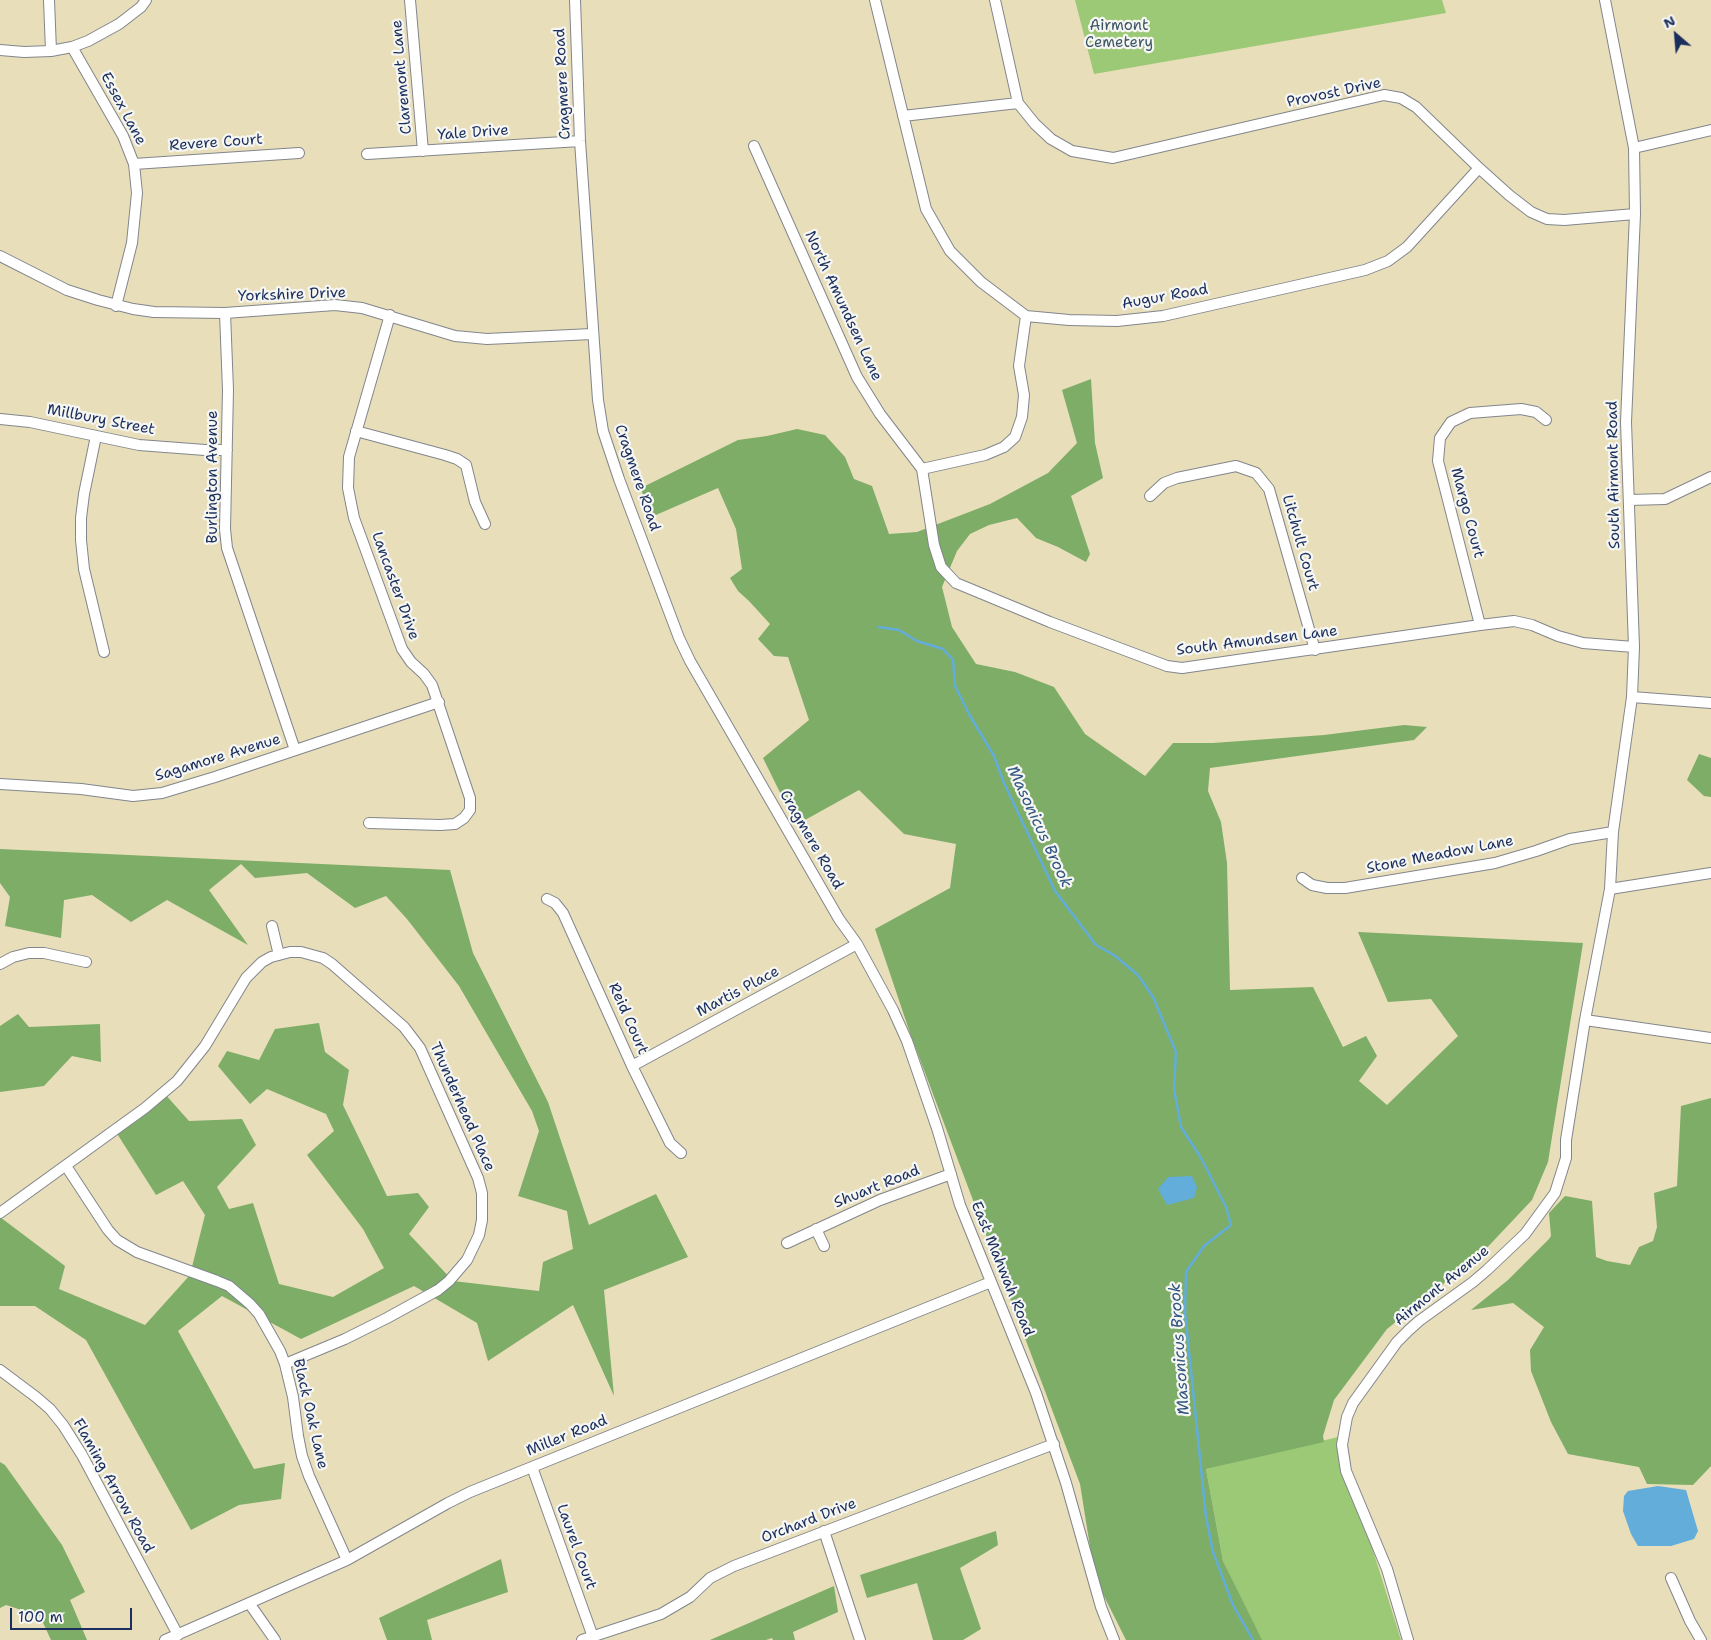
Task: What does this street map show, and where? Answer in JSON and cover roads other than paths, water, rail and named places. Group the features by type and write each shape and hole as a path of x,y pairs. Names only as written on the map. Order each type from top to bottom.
{"street":[{"path":"49,0 51,51"},
{"path":"0,50 24,52 51,51 72,47 88,41 119,24 141,7 146,0"},
{"name":"Claremont Lane","path":"410,0 423,151"},
{"name":"Cragmere Road","path":"575,0 580,141 590,271 592,334 598,400 603,430 618,479 690,661 839,919"},
{"path":"875,0 926,209 950,251 981,282 1026,316 1019,366 1024,394 1022,416 1015,436 1004,447 985,455 922,468"},
{"path":"903,116 1018,102 995,0"},
{"name":"South Airmont Road","path":"1597,950 1610,889 1613,832 1632,696 1634,647 1626,422 1635,214 1634,148 1605,0"},
{"name":"Essex Lane","path":"72,47 123,136 134,164 137,192 132,243 116,306"},
{"name":"Provost Drive","path":"1018,102 1040,129 1072,151 1114,158 1384,95 1401,98 1416,107 1479,168 1531,212 1547,219 1564,220 1635,214"},
{"path":"1634,148 1711,130"},
{"name":"Yale Drive","path":"368,154 580,141"},
{"name":"North Amundsen Lane","path":"754,146 857,377 880,414 922,468"},
{"name":"Revere Court","path":"134,164 299,153"},
{"name":"Augur Road","path":"1026,316 1069,320 1117,321 1163,316 1365,270 1388,261 1407,247 1479,168"},
{"name":"Yorkshire Drive","path":"0,256 67,290 116,306 154,312 225,313 335,305 362,308 455,336 487,339 592,334"},
{"name":"Burlington Avenue","path":"225,313 228,390 225,528 227,548 295,750"},
{"name":"Lancaster Drive","path":"369,823 440,826 455,824 464,818 470,810 470,798 439,702 432,685 402,649 354,518 348,488 350,457 356,431 390,316"},
{"name":"Margo Court","path":"1480,624 1438,462 1440,438 1451,422 1470,413 1521,409 1536,412 1546,420"},
{"name":"Millbury Street","path":"0,419 30,422 140,445 227,450"},
{"path":"356,431 445,455 457,459 466,465 475,502 485,524"},
{"path":"96,436 84,494 81,540 84,570 104,652"},
{"name":"Litchult Court","path":"1150,496 1164,483 1177,478 1236,466 1256,473 1269,490 1315,650"},
{"name":"South Amundsen Lane","path":"922,468 934,545 942,567 956,583 1050,622 1167,666 1182,668 1315,650 1480,624 1514,621 1532,625 1558,636 1583,643 1634,647"},
{"path":"1629,500 1665,499 1711,477"},
{"path":"1632,696 1711,703"},
{"name":"Sagamore Avenue","path":"0,784 81,789 133,796 162,793 439,702"},
{"name":"Stone Meadow Lane","path":"1302,878 1312,885 1327,888 1345,888 1495,863 1570,839 1613,832"},
{"path":"1610,889 1711,873"},
{"name":"Reid Court","path":"547,899 555,903 563,913 632,1066 670,1143 681,1153"},
{"name":"East Mahwah Road","path":"839,919 857,944 893,1010 907,1041 937,1128 960,1205 1036,1392 1054,1444 1101,1607 1114,1640"},
{"path":"272,926 279,955"},
{"name":"Martis Place","path":"632,1066 857,944"},
{"name":"Airmont Avenue","path":"1408,1640 1387,1569 1346,1471 1342,1445 1346,1417 1353,1402 1397,1342 1419,1321 1467,1287 1487,1270 1524,1234 1555,1193 1566,1158 1566,1140 1597,950"},
{"name":"Thunderhead Place","path":"0,1213 145,1108 176,1081 205,1046 246,978 262,962 279,955 301,952 318,956 332,964 404,1027 420,1048 473,1165 480,1185 483,1206 482,1220 474,1248 463,1266 438,1290 387,1318 285,1364"},
{"path":"0,964 13,956 29,953 44,953 86,962"},
{"path":"1585,1020 1711,1038"},
{"name":"Black Oak Lane","path":"66,1166 108,1230 127,1247 217,1281 240,1294 259,1314 280,1351 285,1364 293,1397 302,1456 311,1482 347,1560"},
{"name":"Shuart Road","path":"787,1243 880,1200 950,1174"},
{"path":"816,1229 824,1246"},
{"name":"Miller Road","path":"165,1640 347,1560 448,1503 532,1467 991,1282"},
{"name":"Flaming Arrow Road","path":"0,1370 36,1396 63,1425 82,1455 178,1634"},
{"name":"Orchard Drive","path":"588,1638 661,1614 690,1597 710,1578 721,1571 1054,1444"},
{"name":"Laurel Court","path":"532,1467 588,1638"},
{"path":"824,1532 860,1640"},
{"path":"1671,1578 1690,1621 1701,1640"},
{"path":"248,1604 275,1640"}],"water":[{"path":"1192,1176 1197,1187 1194,1198 1167,1205 1158,1189 1168,1177"},
{"path":"1658,1486 1686,1490 1698,1531 1694,1539 1671,1546 1638,1546 1631,1534 1623,1511 1624,1496 1628,1491"}],"waterway":[{"name":"Masonicus Brook","path":"879,627 899,630 917,641 943,649 953,660 955,686 994,756 1004,783 1055,891 1096,945 1114,955 1138,975 1153,997 1176,1052 1174,1089 1181,1127 1201,1158 1226,1207 1231,1225 1204,1246 1186,1272 1185,1312 1206,1517 1213,1552 1233,1605 1253,1640"}],"park label":[{"name":"Airmont Cemetery","path":"1119,34"}]}
